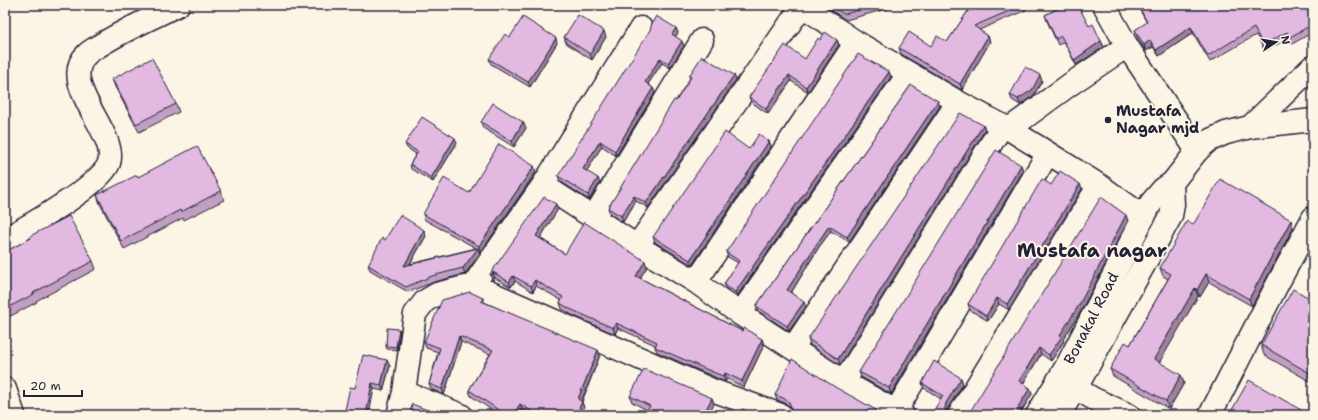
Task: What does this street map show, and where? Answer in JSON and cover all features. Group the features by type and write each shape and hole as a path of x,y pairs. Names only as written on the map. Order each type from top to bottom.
{"street":[{"path":"5,239 53,211 92,184 108,164 111,154 79,83 78,68 86,54 115,36 178,5"},
{"path":"1104,5 1127,46 1197,151"},
{"path":"637,246 801,6 856,42 1048,153 1099,185 1144,217"},
{"path":"473,285 543,185 641,28"},
{"path":"593,218 702,40"},
{"path":"696,282 856,42"},
{"path":"844,382 1005,128 1127,46"},
{"path":"1250,127 1313,66"},
{"path":"740,314 909,73"},
{"path":"793,348 958,102"},
{"name":"Bonakal Road","path":"1036,415 1066,367 1151,203 1163,189 1172,184 1197,151 1208,141 1226,133 1250,127 1313,120"},
{"path":"543,185 696,282 740,314 844,382 900,413 1048,153"},
{"name":"Bonakal Road","path":"1059,415 1090,401 1170,216 1173,205 1172,184"},
{"path":"959,415 1099,185"},
{"path":"1210,415 1313,218"},
{"path":"398,415 404,392 415,314 425,301 437,294 473,285 712,390 781,415"},
{"path":"5,389 14,415"},
{"path":"404,392 461,415"},
{"path":"1090,401 1129,415"}],"building":[{"path":"830,5 878,5 844,14"},
{"path":"972,5 1023,5 974,26 988,36 960,84 899,48 909,32 931,46 937,36 947,42"},
{"path":"1060,5 1078,5 1089,26 1093,24 1101,41 1074,60 1061,36 1056,39 1045,15 1061,7"},
{"path":"1138,5 1313,5 1313,24 1290,37 1287,32 1263,45 1254,28 1208,56 1191,27 1156,50 1150,40 1144,45 1135,30 1147,22"},
{"path":"578,15 604,31 590,54 564,37"},
{"path":"656,16 676,28 672,34 682,41 668,63 660,58 645,82 653,88 615,151 600,141 583,169 598,178 588,195 558,176 650,30"},
{"path":"523,17 556,38 528,82 489,59 505,34 510,37"},
{"path":"825,32 837,40 806,87 789,75 766,109 749,97 785,45 805,59 818,38 820,40"},
{"path":"858,54 889,72 735,292 724,284 739,261 726,252"},
{"path":"702,56 734,75 646,203 634,196 621,216 608,208 674,100 676,101 691,77 689,76"},
{"path":"152,58 176,104 136,124 112,79"},
{"path":"1025,67 1040,75 1032,90 1018,99 1010,95"},
{"path":"911,85 938,101 847,237 829,226 818,242 787,290 804,302 787,326 756,306"},
{"path":"493,103 523,122 512,141 481,122"},
{"path":"960,113 983,125 838,359 808,339"},
{"path":"422,117 455,138 431,178 410,164 418,152 405,144"},
{"path":"725,132 749,149 759,134 769,141 690,260 653,237"},
{"path":"499,144 534,166 479,246 423,214 444,178 469,193"},
{"path":"197,146 221,191 181,212 180,210 121,241 97,195 137,175 138,177"},
{"path":"996,150 1021,165 889,388 859,372"},
{"path":"1060,171 1080,184 1007,304 997,298 986,316 968,304 1042,179 1051,185"},
{"path":"1220,179 1291,220 1249,299 1206,274 1197,290 1195,288 1154,359 1181,375 1166,401 1110,369 1125,342 1130,345 1171,274 1160,268 1187,221 1193,225"},
{"path":"544,197 556,204 536,236 565,254 584,222 645,261 636,276 742,331 744,328 762,339 742,381 725,373 723,376 715,373 655,347 657,342 616,323 613,328 570,309 560,303 563,297 535,280 531,286 513,276 509,282 493,272 492,275 490,274"},
{"path":"1101,197 1126,215 1079,305 1060,335 1062,336 1049,355 1039,348 1019,381 1030,388 1018,407 1020,408 1015,415 968,415"},
{"path":"400,215 424,230 404,266 478,248 463,268 432,276 406,287 368,265 382,238 385,240"},
{"path":"69,216 93,261 5,309 5,252 31,238 30,236"},
{"path":"1293,289 1313,300 1313,375 1261,345"},
{"path":"470,292 483,298 481,301 598,350 578,399 582,402 579,408 588,415 538,415 520,404 513,415 506,415 469,390 493,350 459,336 442,389 429,384 440,348 424,342 442,300"},
{"path":"387,328 399,329 396,347 386,346"},
{"path":"363,355 387,360 381,385 372,383 366,415 344,415 350,387 355,388"},
{"path":"792,359 835,387 885,415 790,415 791,407 789,402 775,395"},
{"path":"934,361 961,378 946,403 946,415 931,415 943,396 922,383"},
{"path":"644,369 712,398 703,415 644,415 650,406 630,396"},
{"path":"1249,380 1301,410 1298,415 1229,415"},
{"path":"412,404 435,413 434,415 410,415"},
{"path":"742,409 758,415 738,415"}],"place":[{"name":"Mustafa Nagar mjd","path":"1108,120"}],"district":[{"name":"Mustafa nagar","path":"1092,250"}]}
